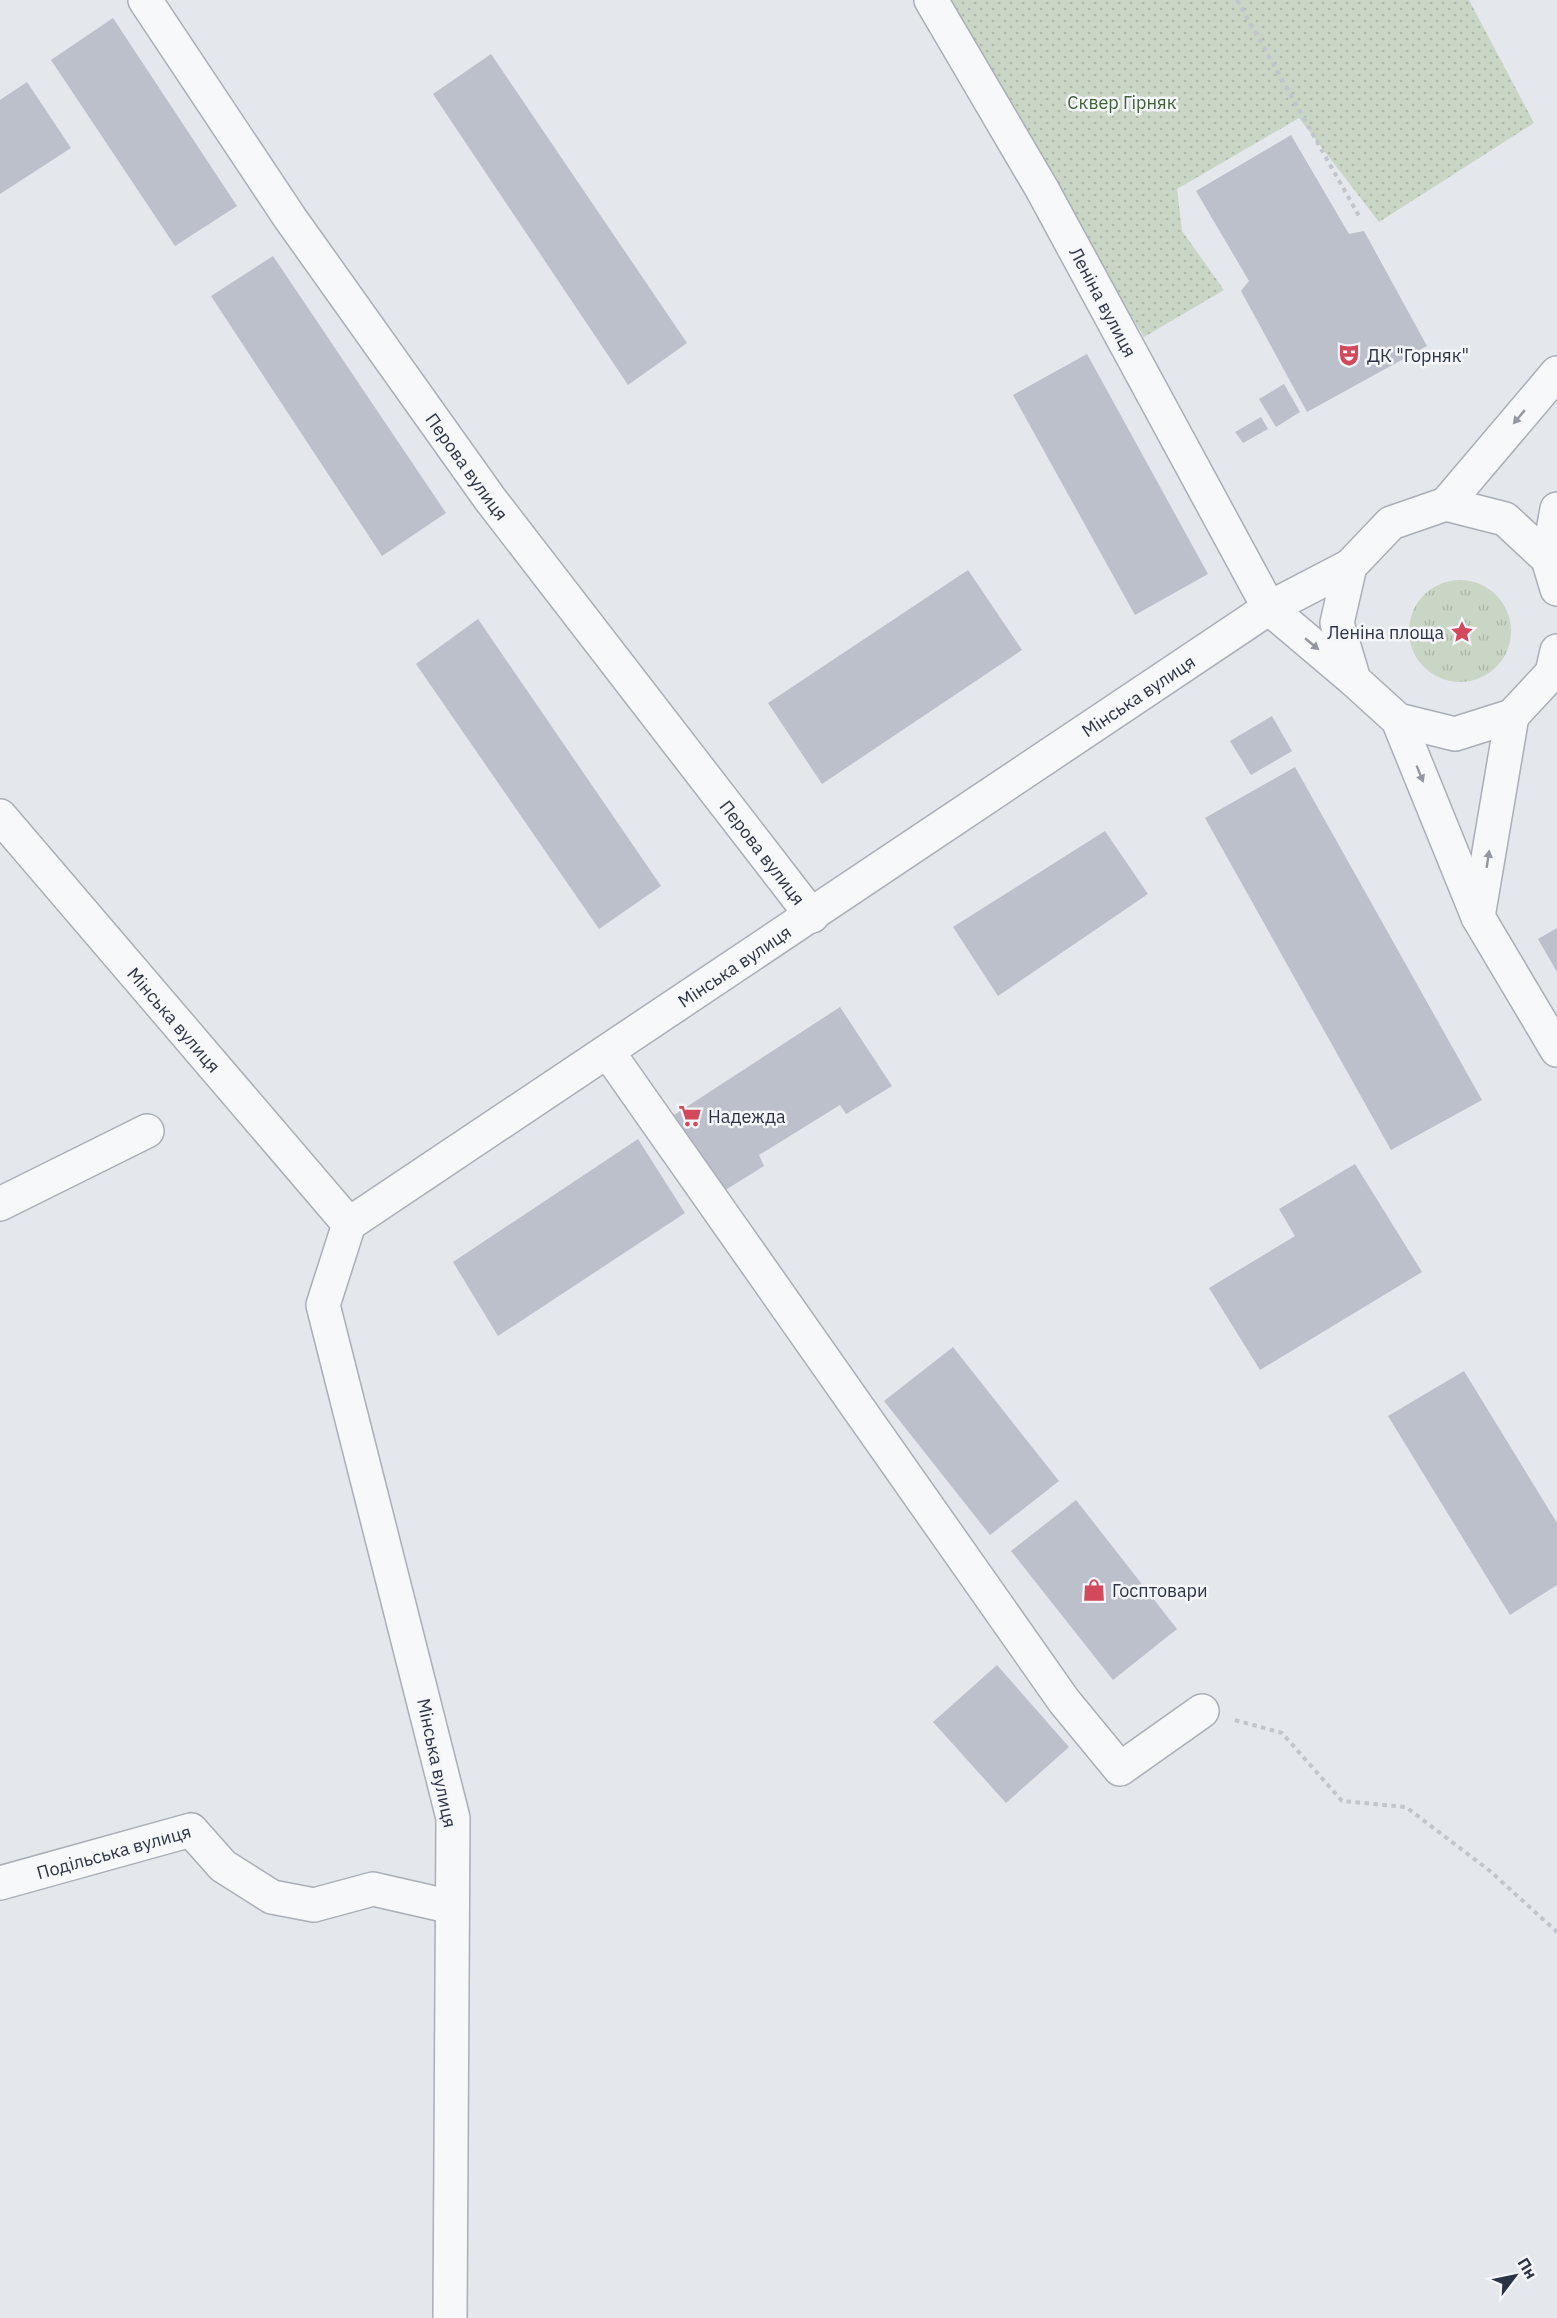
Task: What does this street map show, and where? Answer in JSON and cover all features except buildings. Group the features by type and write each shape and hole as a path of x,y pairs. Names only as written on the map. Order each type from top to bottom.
{"street":[{"name":"Перова вулиця","path":"145,0 290,218 490,499 812,916"},
{"name":"Леніна вулиця","path":"931,0 1042,189 1269,608"},
{"path":"1354,680 1337,623 1350,566 1391,523 1446,504 1557,373"},
{"path":"1446,504 1505,519 1552,574"},
{"path":"1552,574 1557,509"},
{"name":"Мінська вулиця","path":"450,2318 453,1818 323,1305 349,1224 1269,608 1350,566"},
{"path":"1269,608 1398,720 1478,917 1557,1050"},
{"path":"1398,720 1455,734 1512,716 1552,673 1557,651"},
{"path":"1478,917 1512,716"},
{"name":"Мінська вулиця","path":"0,816 349,1224"},
{"path":"608,1052 1064,1701 1120,1769 1202,1712"},
{"path":"0,1204 147,1131"},
{"name":"Подільська вулиця","path":"0,1883 191,1830 224,1866 272,1897 314,1905 374,1889 452,1907"}],"path":[{"path":"1237,0 1359,216"},
{"path":"1202,1712 1282,1733 1342,1801 1406,1806 1490,1871 1557,1932"}],"green space":[{"name":"Сквер Гірняк","path":"940,0 1469,0 1534,123 1379,222 1299,118 1177,189 1182,231 1224,290 1144,337"},
{"path":"1460,580 1479,584 1496,595 1507,612 1511,631 1507,650 1496,667 1479,678 1460,682 1441,678 1424,667 1413,650 1409,631 1413,612 1424,595 1441,584"}],"place":[{"name":"ДК \"Горняк\"","path":"1349,355"},
{"name":"Леніна площа","path":"1462,632"},
{"name":"Надежда","path":"690,1116"},
{"name":"Госптовари","path":"1094,1590"}]}
